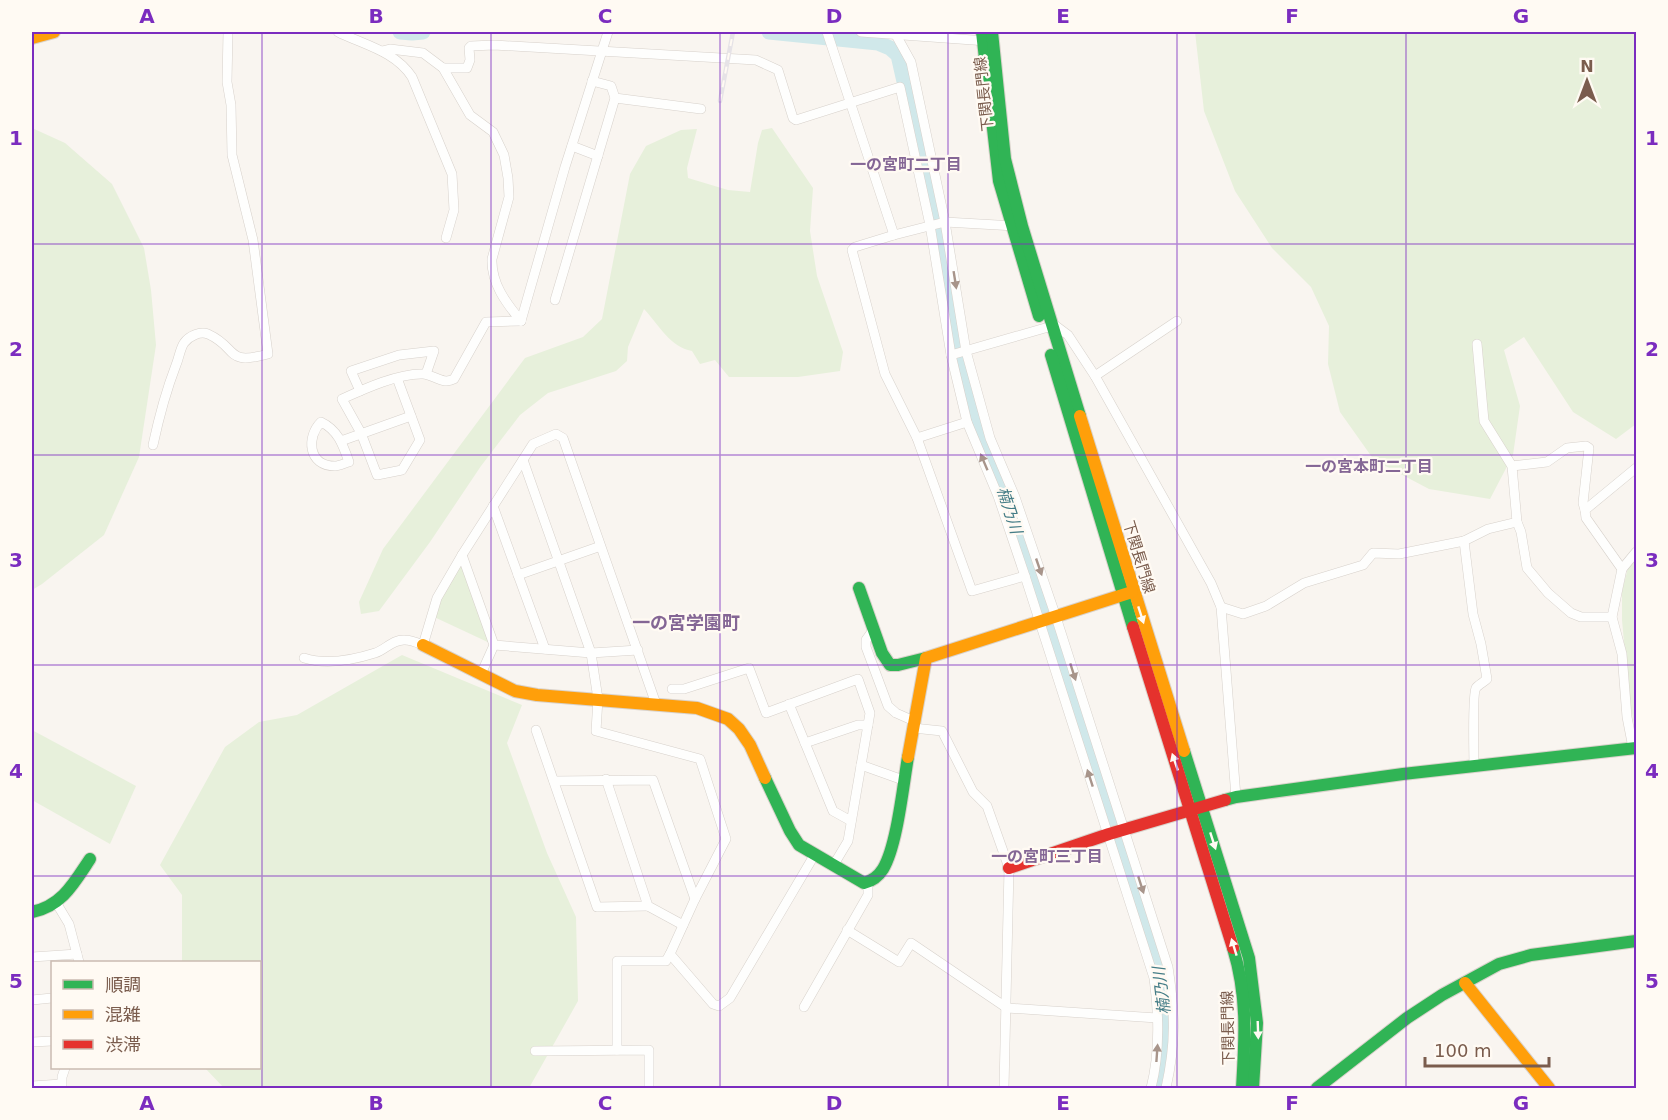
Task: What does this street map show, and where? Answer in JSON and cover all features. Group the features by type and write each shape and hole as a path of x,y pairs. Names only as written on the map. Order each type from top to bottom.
{"street":[{"path":"32,38 54,32"},
{"path":"153,445 164,395 185,342 197,333 206,333 220,342 233,355 248,359 268,354 253,240 232,154 231,105 226,73 228,32"},
{"path":"338,32 382,51 406,69 412,77 452,174 454,210 446,238"},
{"path":"521,321 537,260 608,32"},
{"path":"827,32 894,235"},
{"path":"861,32 896,35 988,36"},
{"path":"896,35 911,62 945,222 966,351 990,438 1016,497 1047,619 1117,831 1168,967 1174,1020 1172,1065 1166,1089"},
{"name":"下関長門線","path":"988,36 1017,226 1196,807 1240,971 1246,1029 1242,1089"},
{"path":"444,68 467,68 471,46 494,45 756,60 778,70 793,118 796,120 900,87 930,225 951,355 967,422 998,496 1025,576 1047,619 1117,831 1154,978 1158,1045 1151,1089"},
{"path":"382,51 390,49 423,53 444,68 470,115 494,132 504,155 509,197 492,259 492,269 497,287 521,321"},
{"path":"555,300 615,98 611,86 592,81"},
{"path":"615,98 702,109"},
{"path":"572,146 598,156"},
{"path":"1017,226 945,222 894,235 855,247 852,250 885,374 917,438 972,591 1025,576"},
{"path":"397,378 420,440 402,470 377,475 361,434 342,399 397,378 426,374 449,382 454,379 486,322 521,321"},
{"path":"1095,376 1177,321"},
{"path":"951,355 1048,325 1068,335 1095,376 1211,583 1221,608 1236,797"},
{"path":"1478,344 1484,421 1512,466 1517,522 1527,568 1548,593 1571,613 1581,617 1612,617"},
{"path":"360,391 351,371 399,355 434,351 426,374"},
{"path":"341,441 411,416"},
{"path":"321,422 332,427 341,441 349,462 336,466 321,463 313,454 310,440 321,422"},
{"path":"917,438 967,422"},
{"path":"423,645 437,598 462,555 533,444 556,434 564,438 656,704"},
{"path":"1512,466 1547,462 1567,448 1586,446 1589,448 1583,503 1586,518 1622,569"},
{"path":"523,460 591,652 598,699 596,731 700,759 726,839 666,961 616,961 617,1050"},
{"path":"1585,510 1636,468"},
{"path":"493,506 545,649"},
{"path":"1221,608 1243,614 1251,612 1266,606 1305,583 1363,565 1373,553 1399,554 1464,541 1488,529 1517,522"},
{"path":"1464,541 1473,614 1487,679 1476,688 1473,698 1474,767"},
{"path":"518,575 598,547"},
{"path":"1009,868 1117,831 1236,797 1403,774 1635,748 1627,717 1622,654 1612,617 1622,569 1636,552"},
{"path":"462,555 494,645 482,674"},
{"path":"860,588 882,653 890,665 926,658 1129,593"},
{"path":"874,629 866,640 866,647 888,706 914,724 942,731 974,792 987,806 1009,868 1004,1089"},
{"path":"304,658 315,662 337,661 376,653 404,639 423,645 515,691 537,695 697,708 715,713 728,719 740,729 790,831 799,844 858,881 868,883 877,878 890,853 926,658"},
{"path":"494,645 591,652 638,650"},
{"path":"672,689 684,689 749,668 766,713 858,679 870,712 848,841 833,866"},
{"path":"789,704 833,811 851,821"},
{"path":"805,743 858,725 868,725"},
{"path":"536,730 597,907 648,906 683,925"},
{"path":"861,765 903,780"},
{"path":"606,779 648,906"},
{"path":"554,781 653,780 695,899"},
{"name":"下関長門線","path":"1196,807 1240,922 1254,982 1258,1043 1253,1089"},
{"path":"670,954 708,1000 719,1006 724,1003 730,998 815,854"},
{"path":"32,912 42,911 57,904 66,896 90,859"},
{"path":"804,1007 868,895 868,883"},
{"path":"32,957 78,958 69,924 57,904"},
{"path":"847,930 899,962 911,943 1007,1008 1156,1018"},
{"path":"1317,1089 1407,1018 1499,964 1530,955 1636,941"},
{"path":"1465,982 1548,1089"},
{"path":"32,1000 51,998"},
{"path":"32,1042 51,1041"},
{"path":"535,1051 649,1050 649,1089"},
{"path":"32,1086 62,1086 65,1069"}],"green space":[{"path":"1195,32 1636,32 1636,424 1616,439 1573,412 1524,337 1504,350 1520,406 1513,455 1490,499 1429,489 1374,460 1340,412 1328,364 1329,326 1311,287 1272,248 1235,191 1204,111"},
{"path":"32,128 65,143 112,184 144,248 156,345 139,457 104,535 32,590"},
{"path":"772,128 813,188 810,231 817,276 843,352 840,371 798,377 729,377 715,360 700,364 692,351 684,349 671,340 644,309 628,347 627,361 616,371 548,393 520,415 481,466 430,542 379,611 361,614 359,602 383,549 525,358 583,337 602,319 630,174 646,146 681,130 697,129 687,168 688,178 728,190 750,192 762,130"},
{"path":"462,555 494,645 432,616"},
{"path":"1636,558 1636,736 1629,697 1622,620 1622,591 1629,564"},
{"path":"402,655 522,705 507,743 547,853 576,917 578,1001 529,1088 224,1088 206,1069 261,1069 261,961 182,961 182,895 160,865 225,747 259,722 297,715"},
{"path":"32,730 136,786 110,844 32,800"}],"waterway":[{"name":"楠乃川","path":"400,32 423,32"},
{"name":"楠乃川","path":"769,32 878,43 890,48 898,55 935,218 971,407 987,455 1001,482 1160,968 1165,1028 1164,1058 1159,1088"}],"railway":[{"path":"720,101 733,32"}],"traffic: fast":[{"path":"982,32 999,181 1039,316"},
{"path":"992,32 1005,159 1022,226 1080,416"},
{"path":"1051,355 1133,627"},
{"path":"859,588 882,653 890,665 926,658"},
{"path":"1225,800 1403,774 1636,748"},
{"path":"1184,751 1249,958 1257,1023 1253,1088"},
{"path":"765,778 799,845 864,883 879,874 888,859 896,831 908,757"},
{"path":"32,912 51,905 59,899 73,885 90,859"},
{"path":"1317,1088 1407,1018 1442,995 1499,964 1531,955 1636,941"},
{"path":"1233,948 1243,1001 1242,1088"}],"traffic: slow":[{"path":"32,38 54,32"},
{"path":"1080,416 1184,751"},
{"path":"908,757 926,658 1132,592"},
{"path":"423,645 515,691 537,695 697,708 728,719 739,729 750,745 765,778"},
{"path":"1465,983 1549,1088"}],"traffic: jam":[{"path":"1133,627 1233,948"},
{"path":"1009,868 1109,834 1225,800"}],"district":[{"name":"一の宮町二丁目","path":"906,164"},
{"name":"一の宮本町二丁目","path":"1369,466"},
{"name":"一の宮学園町","path":"686,623"},
{"name":"一の宮町三丁目","path":"1047,856"}]}
